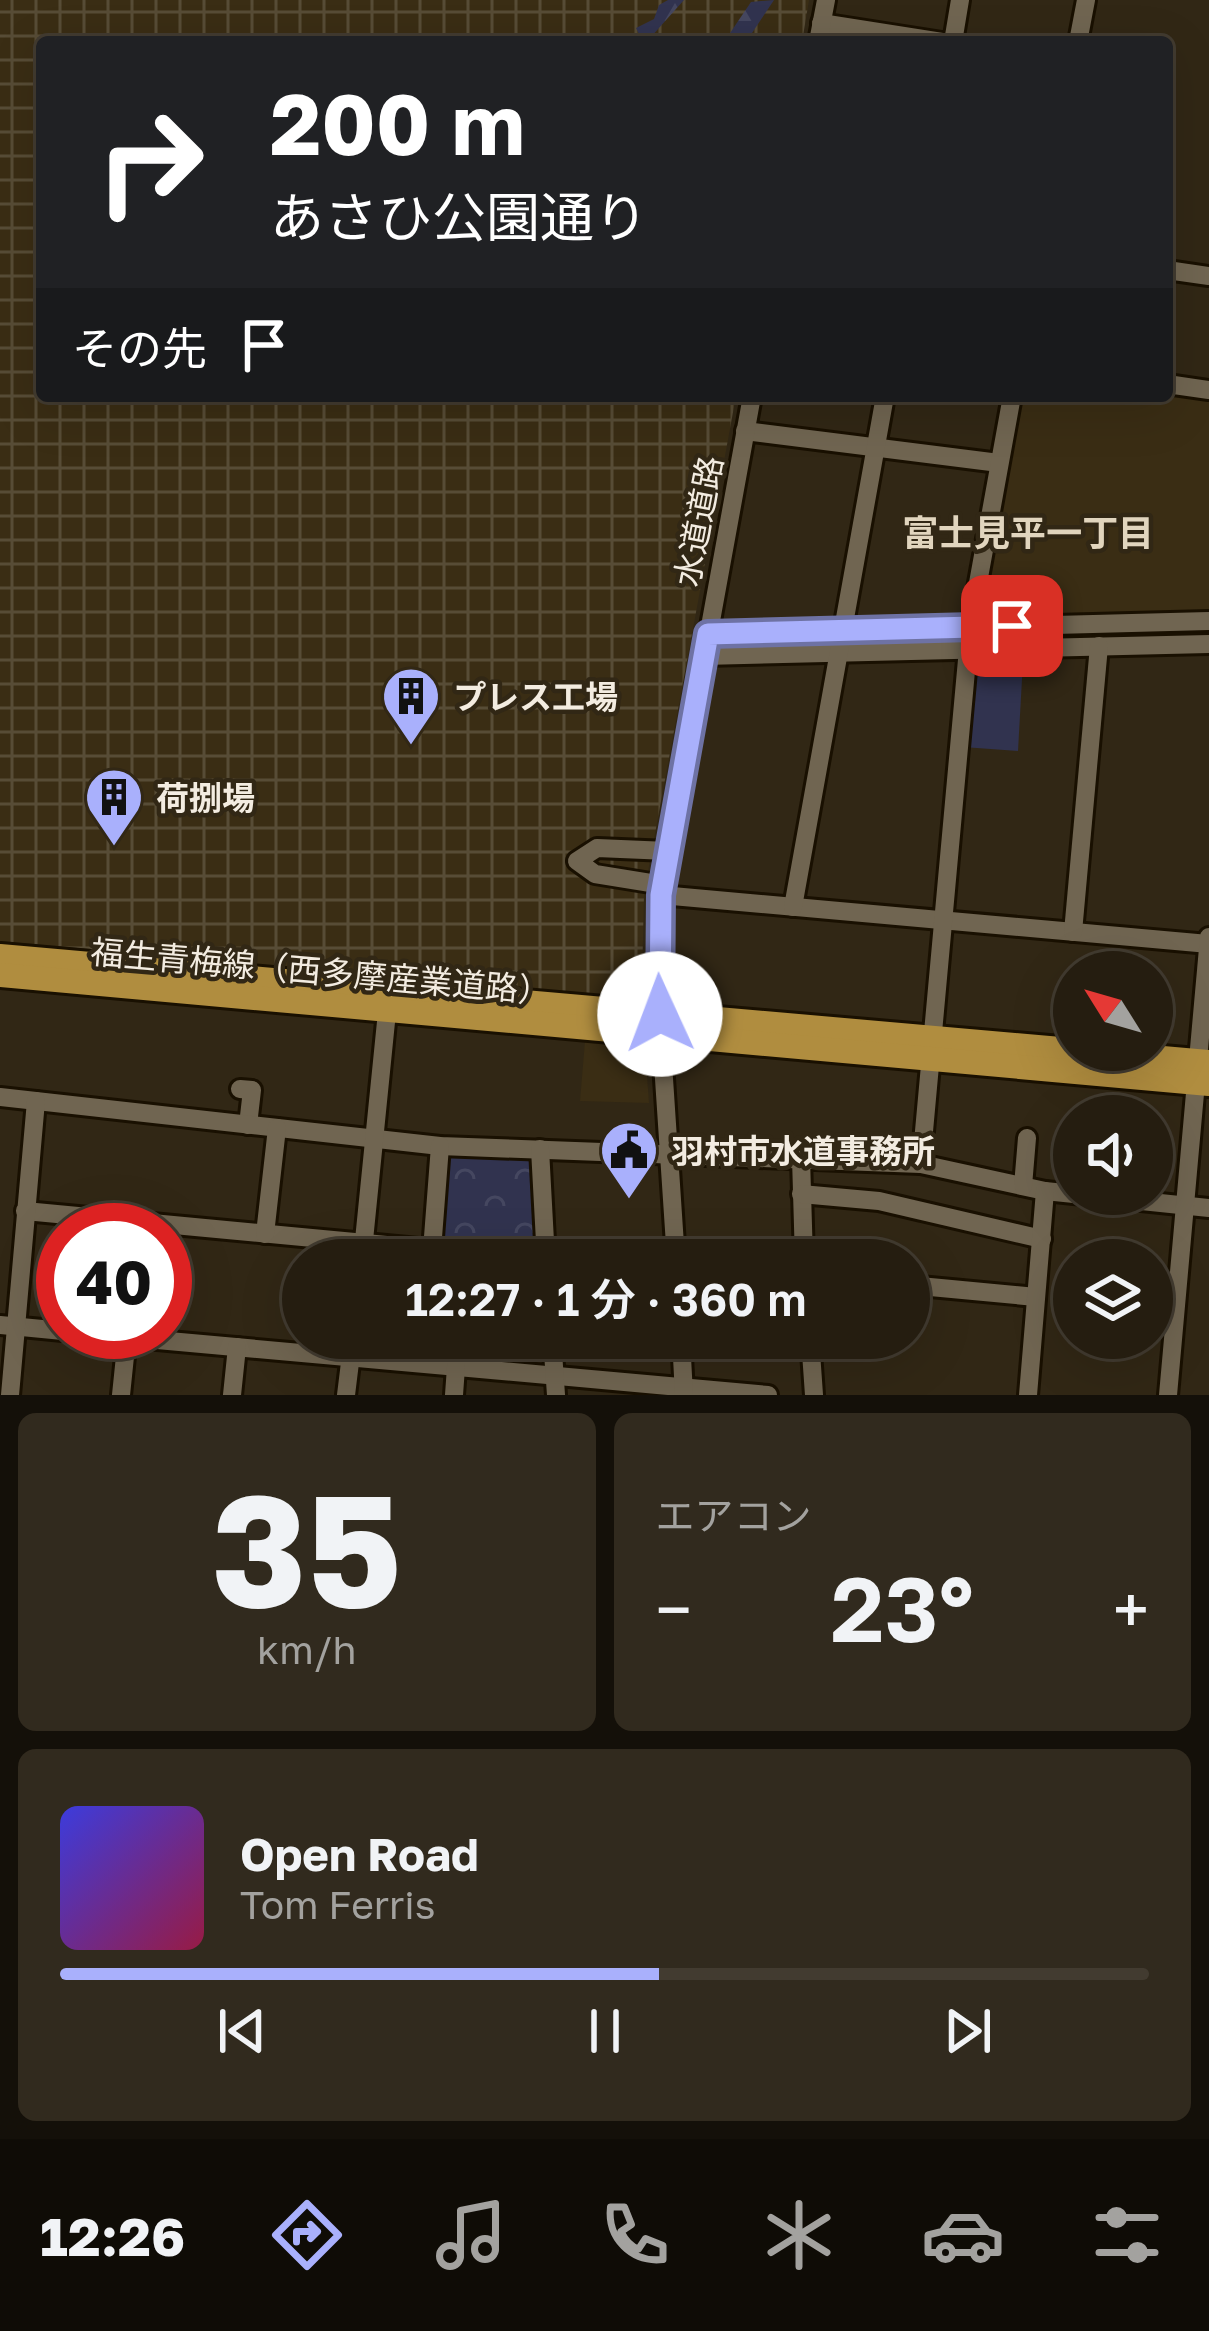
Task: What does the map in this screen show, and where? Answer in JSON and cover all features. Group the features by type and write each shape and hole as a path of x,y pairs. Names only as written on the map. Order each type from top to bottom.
{"main road":[{"name":"福生青梅線（西多摩産業道路）","path":"0,956 388,1000 1203,1072"},
{"name":"福生青梅線（西多摩産業道路）","path":"0,976 388,1000"}],"street":[{"path":"826,0 819,32 868,36"},
{"path":"953,36 960,0"},
{"path":"1079,36 1087,0"},
{"path":"1173,271 1209,276"},
{"path":"1173,385 1209,390"},
{"name":"水道道路","path":"675,1239 661,1024 662,890 751,402"},
{"path":"793,907 884,402"},
{"path":"921,1164 970,627 1011,402"},
{"path":"746,431 999,463"},
{"path":"708,634 1209,621"},
{"path":"704,656 1209,644"},
{"path":"1072,932 1099,646"},
{"path":"668,850 597,848 577,862 595,874 662,890 793,907 1209,944"},
{"path":"1168,1395 1203,1072 1209,932"},
{"path":"364,1239 388,1000"},
{"path":"240,1089 251,1090 248,1125"},
{"path":"0,1097 440,1146 921,1164 1045,1191 1209,1208"},
{"path":"10,1395 9,1326 26,1211 35,1101"},
{"path":"265,1234 277,1128"},
{"path":"1023,1186 1027,1138"},
{"path":"433,1239 440,1146"},
{"path":"540,1149 545,1239"},
{"path":"801,1158 803,1239"},
{"path":"1028,1395 1045,1191"},
{"path":"801,1194 880,1201 1042,1239"},
{"path":"26,1211 292,1239"},
{"path":"930,1287 1036,1297"},
{"path":"192,1343 282,1347"},
{"path":"232,1395 237,1347"},
{"path":"121,1395 125,1359"},
{"path":"346,1395 351,1359"},
{"path":"416,1359 555,1385 768,1395"},
{"path":"682,1359 684,1391"},
{"path":"811,1359 814,1395"},
{"path":"454,1395 456,1366"}],"shaded area":[{"path":"0,0 809,0 803,36 36,36 36,402 735,402 644,893 642,981 626,997 0,941"},
{"path":"1173,394 1209,399 1209,619 979,625 1015,402 1173,402"},
{"path":"585,1041 630,1045 646,1062 649,1103 580,1101"}],"green space":[{"path":"684,0 652,36 640,36 636,28 654,19 659,5"},
{"path":"774,0 750,36 728,36 751,2"},
{"path":"971,661 1023,661 1018,751 963,747"},
{"path":"448,1153 534,1160 538,1239 439,1239 436,1234"}],"place":[{"name":"プレス工場","path":"411,747"},
{"name":"荷捌場","path":"114,848"},
{"name":"羽村市水道事務所","path":"629,1201"}],"district":[{"name":"富士見平一丁目","path":"1028,532"}],"route":[{"path":"660,1014 661,895 708,634 1012,626"}]}
